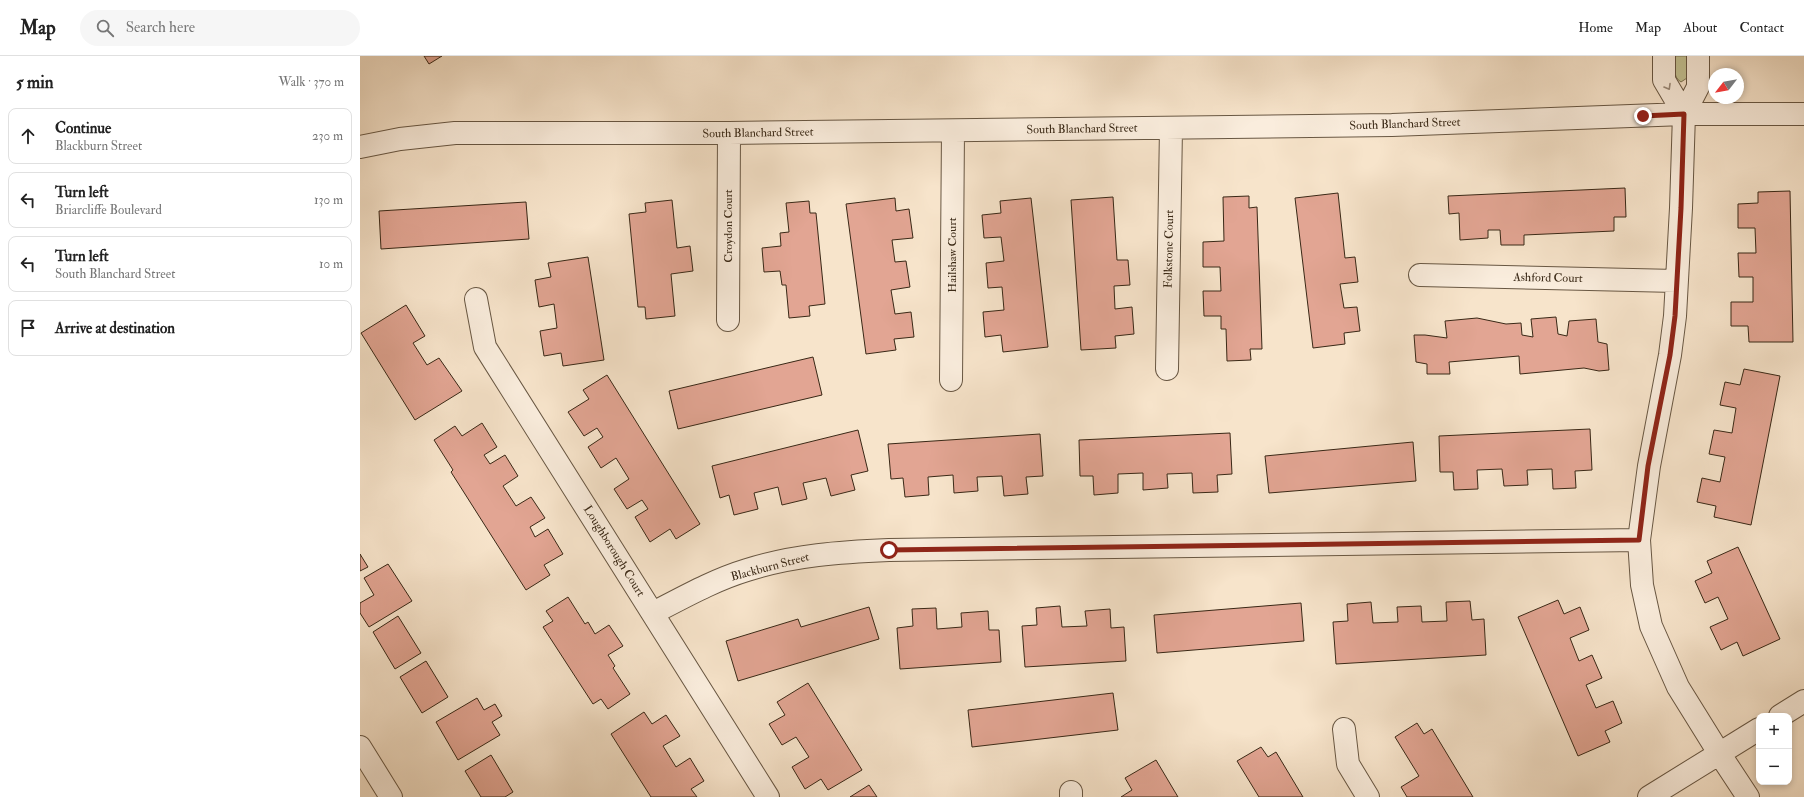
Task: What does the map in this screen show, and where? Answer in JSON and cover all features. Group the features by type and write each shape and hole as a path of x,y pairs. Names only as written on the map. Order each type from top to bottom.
{"street":[{"path":"1664,56 1664,80 1684,114"},
{"path":"1698,56 1698,87 1684,114 1681,208 1670,355 1648,466 1639,540 1642,585 1651,626 1678,687 1748,797"},
{"name":"South Blanchard Street","path":"360,148 400,139 455,133 728,133 1392,125 1684,114 1804,114"},
{"name":"Folkstone Court","path":"1167,369 1171,128"},
{"name":"Hailshaw Court","path":"951,380 953,130"},
{"name":"Croydon Court","path":"728,133 728,320"},
{"name":"Ashford Court","path":"1420,275 1676,281"},
{"name":"Loughborough Court","path":"476,299 486,347 768,797"},
{"name":"Blackburn Street","path":"653,613 710,584 747,570 792,558 831,552 1639,540"},
{"path":"1785,713 1804,701"},
{"path":"1344,729 1348,764 1368,797"},
{"path":"1649,797 1756,731"},
{"path":"360,747 391,797"}],"shaded area":[{"path":"1675,56 1688,56 1687,78 1681,82 1675,74"}],"building":[{"path":"424,56 442,56 429,64"},
{"path":"1625,188 1626,217 1614,217 1614,231 1524,235 1524,245 1501,245 1500,230 1488,230 1488,238 1460,240 1459,213 1449,214 1448,196"},
{"path":"1790,191 1793,342 1749,342 1748,326 1731,326 1731,302 1753,302 1753,277 1739,277 1738,253 1756,253 1755,228 1738,228 1738,204 1758,203 1758,192"},
{"path":"1338,193 1345,258 1355,257 1358,282 1340,284 1344,308 1357,307 1360,331 1344,333 1345,344 1313,348 1295,198"},
{"path":"1249,196 1249,208 1257,207 1262,349 1250,349 1251,360 1227,361 1226,329 1221,329 1221,316 1204,316 1203,291 1221,291 1220,267 1203,267 1203,242 1224,241 1223,197"},
{"path":"1113,197 1117,260 1128,260 1130,285 1114,286 1115,309 1132,307 1134,334 1115,336 1116,348 1081,350 1071,200"},
{"path":"895,198 896,211 909,209 913,238 892,240 895,262 906,261 910,287 891,290 895,314 911,312 914,337 894,339 896,350 866,354 846,204"},
{"path":"1031,198 1048,347 1003,352 1001,335 985,337 983,312 1004,310 1002,287 988,288 986,263 1004,261 1001,237 984,238 982,215 1001,213 1000,201"},
{"path":"672,200 677,248 690,246 693,271 671,274 675,316 646,319 645,307 638,307 629,214 646,212 645,203"},
{"path":"809,201 810,213 816,213 825,304 809,306 810,316 789,318 786,285 782,285 780,271 764,272 762,248 781,246 780,233 789,232 786,203"},
{"path":"526,202 529,239 381,249 379,211"},
{"path":"588,257 604,360 563,366 561,353 544,356 540,331 557,328 554,304 539,307 535,280 551,277 548,263"},
{"path":"406,305 425,336 413,343 427,365 439,358 462,391 415,420 361,333"},
{"path":"1556,317 1558,334 1567,336 1569,321 1596,319 1598,342 1607,344 1609,370 1599,371 1584,368 1520,374 1519,356 1449,362 1450,374 1427,374 1427,364 1416,362 1414,335 1447,338 1445,321 1477,318 1506,324 1521,323 1522,335 1533,337 1531,319"},
{"path":"813,357 822,395 678,429 669,391"},
{"path":"1744,369 1780,376 1751,525 1714,517 1716,506 1697,502 1702,478 1720,482 1725,457 1709,454 1714,430 1732,433 1736,408 1720,405 1725,382 1740,385"},
{"path":"607,375 700,524 676,539 670,529 650,542 635,517 648,509 642,500 627,509 614,489 629,479 616,458 601,468 588,447 603,437 597,428 584,436 568,412 589,399 583,390"},
{"path":"482,423 497,447 484,455 490,464 505,455 518,476 503,486 516,506 531,497 545,518 530,527 535,537 548,529 563,554 544,565 550,575 526,590 451,472 453,470 434,440 455,426 462,436"},
{"path":"1590,429 1592,470 1575,471 1576,488 1553,489 1552,469 1527,470 1528,485 1504,486 1502,469 1477,470 1478,489 1454,490 1453,472 1440,472 1439,436"},
{"path":"858,430 868,471 851,475 855,490 831,496 826,478 803,483 807,499 782,505 778,487 754,493 758,509 734,515 729,495 720,498 712,466"},
{"path":"1230,433 1232,474 1217,475 1218,492 1193,493 1192,473 1167,474 1168,488 1143,490 1143,473 1118,474 1118,493 1094,495 1093,476 1080,476 1079,440"},
{"path":"1040,434 1043,476 1026,477 1028,494 1004,496 1002,476 977,477 978,491 954,493 953,475 928,477 929,495 905,497 903,478 891,479 888,444"},
{"path":"1413,442 1416,481 1269,493 1265,456"},
{"path":"1738,547 1780,639 1743,656 1737,642 1721,650 1710,627 1728,619 1718,597 1705,603 1695,581 1712,573 1707,561"},
{"path":"360,554 368,567 360,571"},
{"path":"388,564 412,601 369,627 360,613 360,603 374,595 364,578"},
{"path":"568,597 585,624 588,622 595,634 609,625 623,646 608,655 615,666 613,668 630,694 608,709 601,699 593,704 543,627 553,621 546,611"},
{"path":"1558,600 1564,614 1580,607 1589,630 1570,638 1579,661 1592,655 1602,678 1586,685 1596,708 1613,701 1622,723 1605,731 1610,742 1578,756 1518,617"},
{"path":"1470,601 1472,620 1484,619 1486,655 1336,664 1333,622 1348,621 1347,604 1371,602 1373,623 1398,622 1397,607 1421,606 1422,622 1447,621 1446,602"},
{"path":"1301,603 1304,641 1157,653 1154,615"},
{"path":"1060,606 1062,627 1087,626 1085,611 1110,609 1111,628 1124,627 1126,661 1025,667 1022,626 1037,625 1036,608"},
{"path":"869,607 879,639 738,681 726,641 798,619 801,627"},
{"path":"936,608 937,629 962,627 961,613 988,611 989,630 999,630 1001,662 900,669 897,628 913,626 912,609"},
{"path":"398,616 421,653 395,669 373,632"},
{"path":"426,661 448,697 422,713 400,677"},
{"path":"808,683 862,770 828,790 821,779 805,789 792,767 809,757 796,737 782,745 769,724 785,715 777,702"},
{"path":"1113,693 1118,730 972,747 968,710"},
{"path":"477,698 484,710 495,704 502,716 492,722 500,735 458,760 436,722"},
{"path":"644,712 652,724 666,715 680,736 663,746 676,767 690,758 704,781 691,789 697,797 651,797 611,734"},
{"path":"1417,723 1424,734 1432,729 1473,797 1407,797 1401,787 1419,776 1395,737"},
{"path":"1261,747 1268,757 1276,752 1303,797 1259,797 1237,761"},
{"path":"491,755 513,792 505,797 481,797 465,771"},
{"path":"1156,760 1178,797 1121,797 1132,790 1125,778"},
{"path":"869,785 877,797 850,797"}],"route":[{"path":"889,550 1639,540 1648,466 1670,355 1675,316 1684,114 1643,116"}]}
